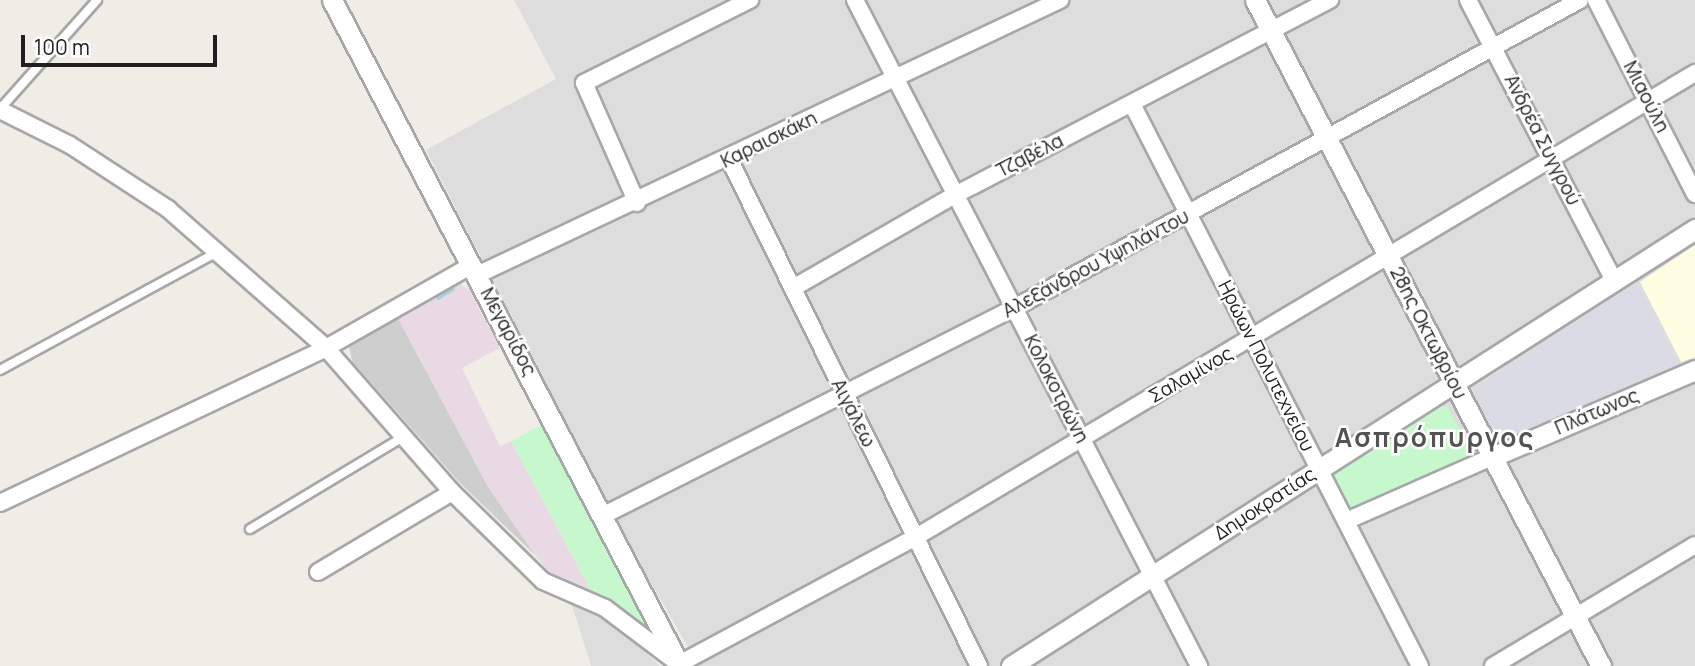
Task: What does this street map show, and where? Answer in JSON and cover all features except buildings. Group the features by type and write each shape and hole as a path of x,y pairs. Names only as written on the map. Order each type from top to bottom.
{"street":[{"name":"Μεγαρίδος","path":"332,0 606,514 680,665"},
{"path":"636,203 584,83 750,0"},
{"name":"Κολοκοτρώνη","path":"855,0 1199,666"},
{"name":"Καραισκάκη","path":"0,503 326,348 475,270 636,203 1060,0"},
{"name":"28ης Οκτωβρίου","path":"1255,0 1601,666"},
{"name":"Τζαβέλα","path":"793,288 955,195 1331,0"},
{"name":"Ανδρέα Συγγρού","path":"1468,0 1495,46 1614,281"},
{"name":"Αλεξάνδρου Υψηλάντου","path":"606,514 1014,308 1580,0"},
{"name":"Μιαούλη","path":"1596,0 1695,194"},
{"name":"Σαλαμίνος","path":"680,665 916,537 1081,438 1253,340 1387,255 1552,160 1695,72"},
{"name":"Ηρώων Πολυτεχνείου","path":"1132,104 1420,666"},
{"path":"0,110 121,176 217,251 326,348 452,492 543,581 605,608 680,665"},
{"name":"Αιγάλεω","path":"729,159 842,393 979,666"},
{"name":"Δημοκρατίας","path":"1011,666 1695,229"},
{"name":"Πλάτωνος","path":"1346,521 1695,370"},
{"path":"318,572 452,492"},
{"path":"1493,666 1695,545"}],"lane":[{"path":"0,110 97,0"},
{"path":"0,370 217,251"},
{"path":"250,528 403,437"}],"shaded area":[{"path":"514,0 1695,0 1695,666 699,666 624,536 426,150 556,79"},
{"path":"1695,245 1695,357 1681,362 1640,282"},
{"path":"1636,281 1680,367 1496,446 1469,394"},
{"path":"458,283 469,290 500,348 462,368 500,446 511,441 592,593 556,582 535,555 488,487 395,313"},
{"path":"395,313 488,487 535,555 460,483 352,361 348,341"},
{"path":"571,602 618,627 660,666 591,666"}],"green space":[{"path":"1430,405 1448,407 1472,455 1341,513 1319,472"},
{"path":"545,423 647,622 644,625 592,593 511,441"}],"waterway":[{"path":"438,298 453,289"}],"district":[{"name":"Ασπρόπυργος","path":"1435,438"}]}
